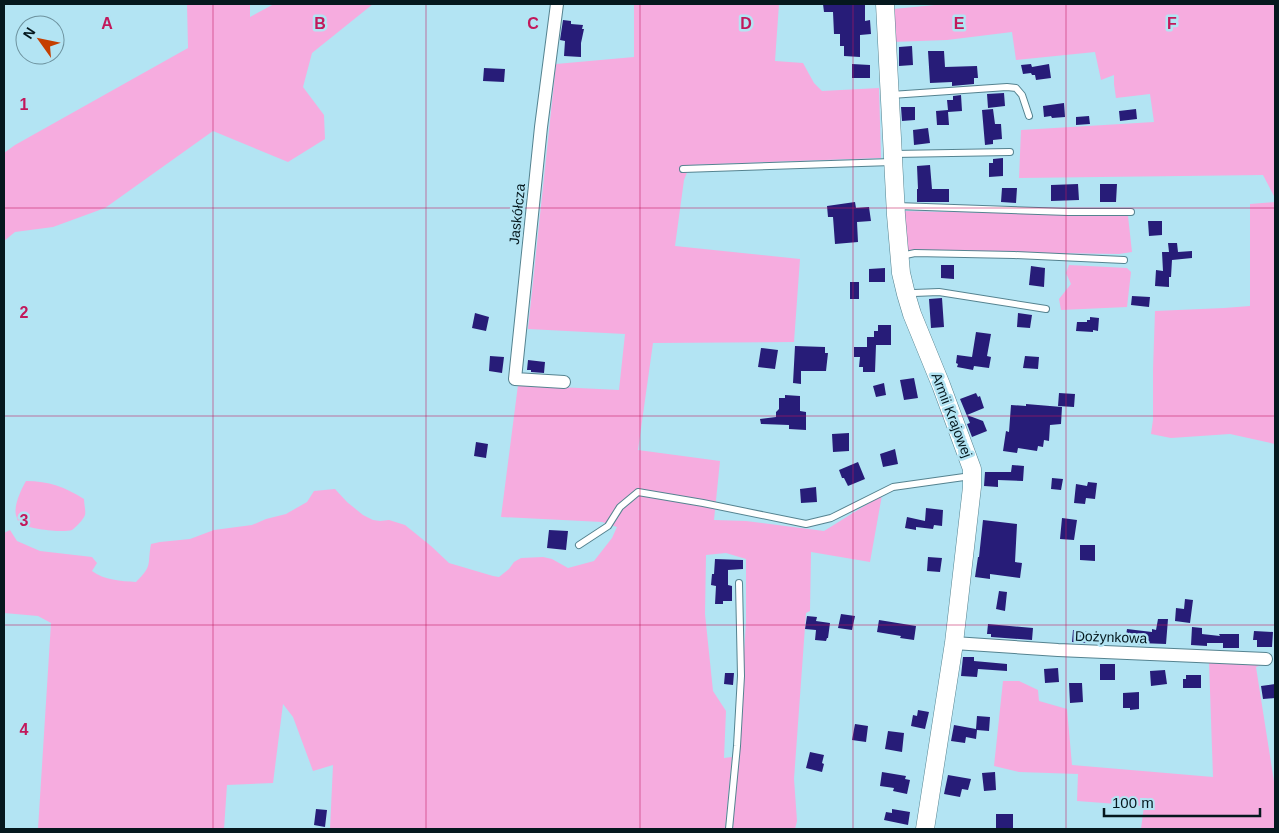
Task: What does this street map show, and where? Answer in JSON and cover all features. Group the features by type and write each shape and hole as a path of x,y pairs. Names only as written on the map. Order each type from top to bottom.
{"street":[{"name":"Jaskółcza","path":"557,4 541,127 515,379 564,382"},
{"name":"Armii Krajowej","path":"886,4 893,158 901,273 912,314 972,469 954,643 925,829"},
{"name":"Dożynkowa","path":"954,643 1058,650 1266,659"}],"lane":[{"path":"890,95 1016,88 1022,95 1029,116"},
{"path":"683,168 1010,152"},
{"path":"896,206 1068,212 1131,212"},
{"path":"900,256 915,253 1124,260"},
{"path":"907,297 914,293 940,292 1046,309"},
{"path":"579,545 608,526 620,507 638,492 806,524 831,518 893,487 964,476 972,480"},
{"path":"729,829 742,676 739,583"}],"shaded area":[{"path":"187,4 250,4 250,17 274,4 373,4 312,53 303,87 324,115 325,139 288,162 213,131 105,208 53,227 15,232 4,241 4,153 188,48"},
{"path":"619,4 779,4 775,61 803,63 814,83 822,91 879,88 881,158 690,165 684,180 675,246 800,259 794,342 653,343 638,450 720,461 714,520 746,521 824,531 882,495 870,562 811,552 810,611 806,613 794,779 797,821 795,829 733,829 746,622 746,559 726,553 706,555 705,614 713,691 726,711 724,758 732,757 725,829 330,829 333,765 313,771 293,717 283,704 273,783 227,785 224,829 38,829 51,623 38,616 4,613 4,533 10,530 17,541 40,551 92,557 97,563 92,571 97,574 113,580 136,582 147,568 151,544 190,539 214,530 252,525 286,514 307,502 314,491 335,489 363,515 373,520 389,520 405,525 449,563 493,576 499,577 514,562 521,558 543,557 552,559 568,568 594,561 612,538 617,527 602,522 501,517 518,385 619,390 625,334 528,329 556,64 634,57 634,5"},
{"path":"946,4 1275,4 1275,198 1263,175 1019,178 1021,130 1154,122 1150,94 1116,98 1114,75 1101,80 1095,52 1016,60 1012,32 947,40 892,42 893,9"},
{"path":"1275,202 1275,444 1230,434 1171,438 1151,434 1153,420 1155,311 1250,306 1250,204"},
{"path":"904,211 1128,216 1132,252 1119,254 904,251"},
{"path":"1069,265 1127,268 1131,272 1127,307 1061,310 1059,299 1071,284 1066,273"},
{"path":"26,481 42,482 56,486 84,499 84,517 74,529 68,531 39,529 21,524 17,519 16,509"},
{"path":"1209,662 1264,664 1256,667 1275,788 1275,829 1141,829 1144,806 1077,801 1078,774 1019,772 994,766 1003,681 1019,681 1038,690 1039,701 1067,709 1072,765 1213,777"}],"building":[{"path":"823,4 865,4 865,21 870,20 871,34 860,35 860,57 844,56 844,46 840,46 840,34 834,34 833,12 824,12"},
{"path":"563,20 571,21 571,24 583,25 581,57 564,56 565,41 560,40"},
{"path":"912,46 913,65 899,66 899,47"},
{"path":"928,51 944,51 945,67 977,66 978,78 974,78 974,84 952,86 952,82 930,83"},
{"path":"852,64 870,65 870,78 852,78"},
{"path":"1031,64 1032,67 1049,64 1051,78 1036,80 1035,75 1031,73 1023,74 1021,65"},
{"path":"484,68 505,69 504,82 483,81"},
{"path":"1004,93 1005,106 988,108 987,94"},
{"path":"961,95 962,111 948,112 949,125 937,125 936,111 948,110 947,100 953,100 953,96"},
{"path":"1064,103 1065,117 1044,117 1043,106"},
{"path":"901,107 915,107 915,120 902,121"},
{"path":"993,109 995,124 1001,124 1002,139 993,140 993,144 985,145 982,110"},
{"path":"1136,109 1137,119 1120,121 1119,111"},
{"path":"1089,116 1090,124 1076,125 1076,117"},
{"path":"928,128 930,143 914,145 913,130"},
{"path":"1003,158 1003,176 989,177 989,163 993,163 993,159"},
{"path":"930,165 932,189 949,189 949,202 917,202 917,166"},
{"path":"1078,184 1079,200 1051,201 1051,185"},
{"path":"1100,184 1117,184 1116,202 1100,202"},
{"path":"1002,188 1017,188 1016,203 1001,202"},
{"path":"855,202 856,208 869,207 871,221 857,222 858,242 835,244 833,217 828,217 827,206"},
{"path":"1148,221 1162,221 1162,235 1149,236"},
{"path":"1168,243 1177,243 1178,252 1192,251 1192,258 1172,260 1169,287 1155,286 1156,270 1163,271 1162,252 1169,252"},
{"path":"941,265 954,265 954,279 941,278"},
{"path":"1031,266 1045,268 1044,287 1029,285"},
{"path":"885,268 885,282 869,282 869,269"},
{"path":"850,282 859,282 859,299 850,299"},
{"path":"1132,296 1150,297 1149,307 1131,305"},
{"path":"942,298 944,327 931,328 929,299"},
{"path":"475,313 489,317 486,331 472,328"},
{"path":"1018,313 1032,315 1030,328 1017,327"},
{"path":"1090,317 1099,318 1098,331 1076,331 1077,322 1087,322 1087,320 1090,320"},
{"path":"878,325 891,325 891,345 876,345 875,372 863,372 863,367 859,367 860,357 854,357 854,347 867,347 867,337 874,337 874,331 878,331"},
{"path":"976,332 991,334 987,356 991,357 989,368 974,366 973,370 957,367 957,355 972,357"},
{"path":"795,346 825,347 825,353 828,353 826,371 801,371 801,384 793,383"},
{"path":"761,348 778,350 775,369 758,367"},
{"path":"490,356 504,357 502,373 489,371"},
{"path":"1025,356 1039,357 1038,369 1023,368"},
{"path":"528,360 545,362 544,373 527,370"},
{"path":"914,378 918,398 904,400 900,380"},
{"path":"884,383 886,395 876,397 873,386"},
{"path":"976,393 978,397 980,396 984,408 967,415 983,421 987,431 972,437 967,424 970,423 960,399"},
{"path":"1059,393 1075,394 1074,407 1058,406"},
{"path":"785,395 800,396 800,411 806,412 806,430 789,429 789,425 761,424 760,419 776,417 776,412 779,409 779,398 785,398"},
{"path":"1026,404 1062,407 1061,424 1050,425 1049,441 1044,440 1043,447 1038,446 1037,451 1018,448 1017,453 1003,451 1006,431 1009,432 1011,405 1026,406"},
{"path":"849,433 849,451 833,452 832,434"},
{"path":"476,442 488,444 486,458 474,456"},
{"path":"895,449 898,464 883,467 880,454"},
{"path":"858,462 865,479 848,486 839,470"},
{"path":"1012,465 1024,466 1023,481 998,480 998,487 984,486 985,472 1011,472"},
{"path":"1052,478 1063,479 1061,490 1051,489"},
{"path":"1088,482 1097,483 1095,499 1086,498 1085,504 1074,503 1076,484 1087,486"},
{"path":"816,487 817,502 801,503 800,489"},
{"path":"926,508 943,510 942,526 934,525 933,529 916,527 916,530 905,528 907,517 925,521"},
{"path":"1062,518 1077,520 1074,540 1060,539"},
{"path":"983,520 1017,524 1015,562 1022,563 1020,578 990,574 990,579 975,577"},
{"path":"549,530 568,531 566,550 547,548"},
{"path":"1080,545 1095,545 1095,561 1080,560"},
{"path":"928,557 942,558 940,572 927,571"},
{"path":"715,559 743,560 743,569 728,570 728,585 732,586 732,601 723,601 723,604 715,604 716,586 711,585"},
{"path":"999,591 1007,592 1005,611 996,609"},
{"path":"1185,599 1193,600 1190,623 1175,621 1176,608 1184,609"},
{"path":"841,614 855,616 852,630 838,628"},
{"path":"807,616 817,617 816,621 830,623 826,641 815,640 816,630 805,629"},
{"path":"1158,619 1168,619 1166,644 1140,643 1140,645 1125,643 1127,629 1152,632 1152,629 1156,630"},
{"path":"879,620 916,626 914,640 877,632"},
{"path":"988,624 1033,628 1032,640 991,637 991,634 987,634"},
{"path":"1192,627 1202,628 1202,634 1220,636 1219,634 1239,634 1239,648 1223,648 1223,643 1207,643 1207,646 1191,645"},
{"path":"1073,630 1088,632 1087,643 1072,642"},
{"path":"1254,631 1273,632 1272,647 1257,647 1257,640 1253,640"},
{"path":"963,657 974,657 974,661 1007,664 1007,671 978,669 977,677 961,676"},
{"path":"1100,664 1115,664 1115,680 1100,680"},
{"path":"1058,668 1059,682 1045,683 1044,669"},
{"path":"1165,670 1167,684 1151,686 1150,671"},
{"path":"725,673 734,673 733,685 724,684"},
{"path":"1186,675 1201,675 1201,688 1183,688 1183,679 1186,679"},
{"path":"1069,683 1082,683 1083,702 1070,703"},
{"path":"1275,684 1275,698 1263,699 1261,686"},
{"path":"1139,692 1139,709 1130,710 1130,708 1123,708 1123,693"},
{"path":"918,710 929,712 925,729 911,726 913,715 917,716"},
{"path":"977,716 990,717 989,731 977,730 976,739 966,737 965,743 951,741 954,725 976,729"},
{"path":"855,724 868,726 866,742 852,740"},
{"path":"888,731 904,733 902,752 885,749"},
{"path":"810,752 824,755 822,772 806,768"},
{"path":"882,772 906,776 905,779 910,780 907,794 893,791 894,788 880,786"},
{"path":"995,772 996,790 984,791 982,773"},
{"path":"948,775 971,779 968,790 962,789 960,797 944,794"},
{"path":"316,809 327,810 325,827 314,825"},
{"path":"892,809 910,812 908,825 884,820 886,812 892,813"},
{"path":"996,814 1013,814 1013,829 996,829"}]}
